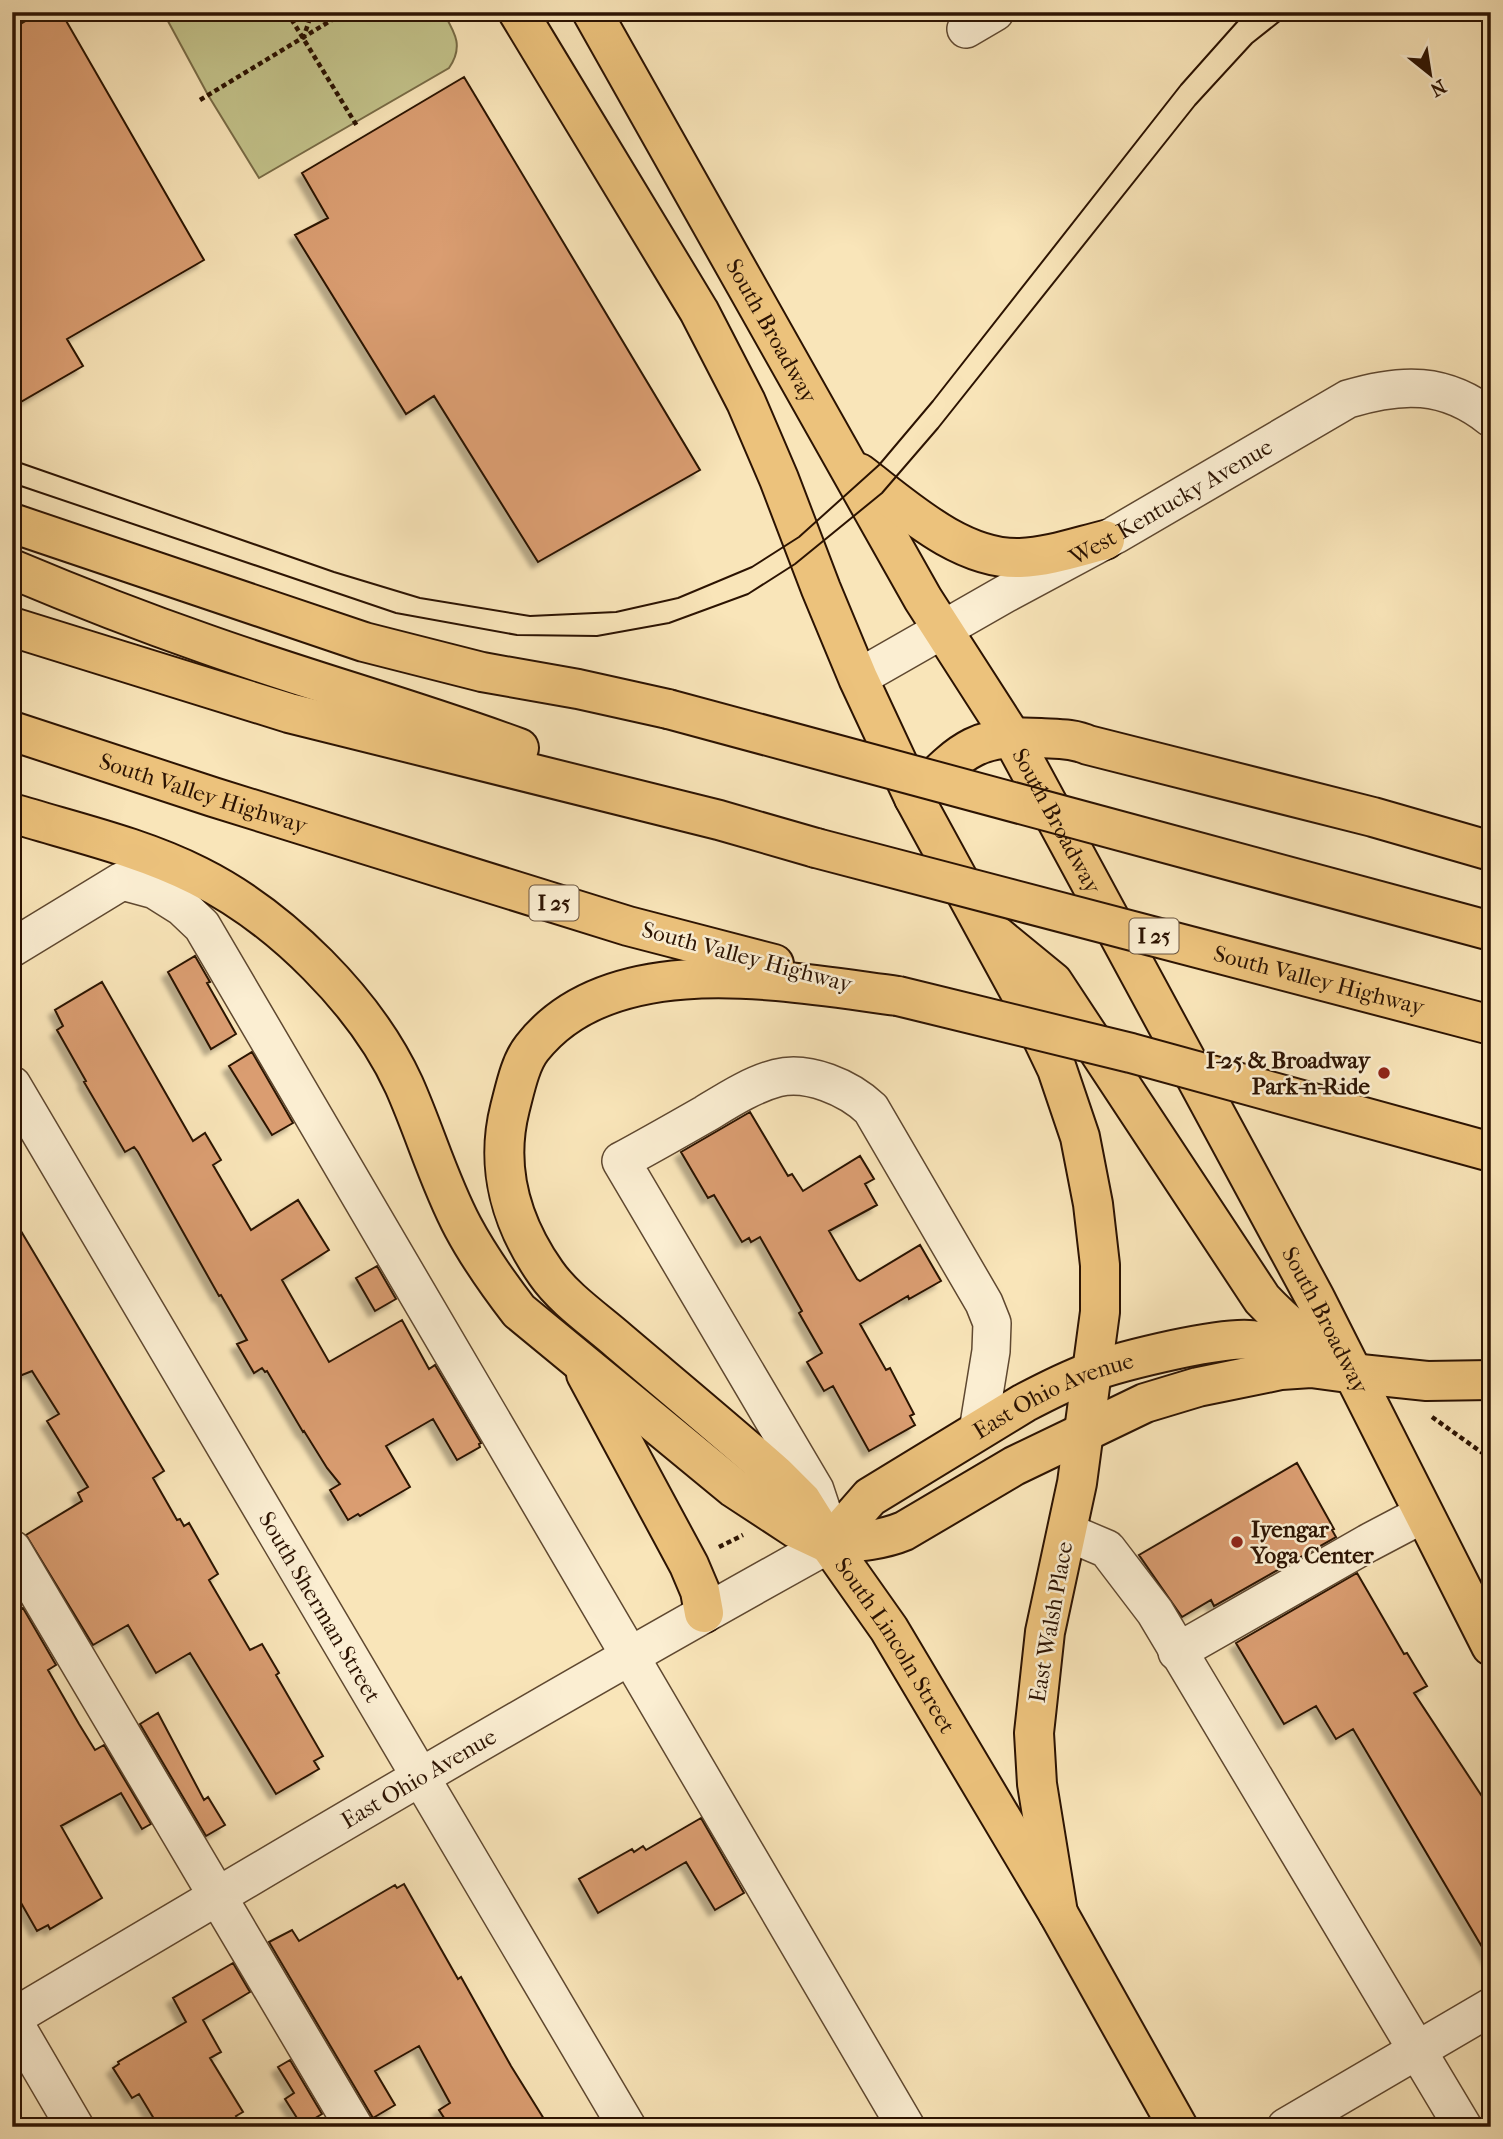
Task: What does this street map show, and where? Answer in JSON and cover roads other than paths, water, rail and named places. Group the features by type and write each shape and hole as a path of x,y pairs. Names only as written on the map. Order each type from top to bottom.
{"main road":[{"path":"517,12 699,311 746,402 858,678 914,798 979,922 1023,998 1056,1069 1080,1136 1093,1204 1100,1265 1100,1312 1091,1372"},
{"name":"South Broadway","path":"592,12 943,631 1011,736 1309,1286 1491,1646"},
{"path":"849,466 947,538 975,549 1017,558 1035,557 1105,540"},
{"path":"12,523 364,642 482,672 668,709 1491,931"},
{"path":"12,569 93,603 206,644 434,717 719,820"},
{"name":"South Valley Highway","path":"12,627 289,713 719,820 816,848 1491,1025"},
{"name":"South Valley Highway","path":"12,731 213,797 628,926 1131,1053 1491,1152"},
{"path":"914,798 952,761 980,743 1011,736 1077,740 1373,817 1491,851"},
{"path":"12,813 154,858 199,876 249,908 317,965 349,998 379,1038 403,1084 463,1227 499,1285 519,1311 734,1488 795,1528 829,1544"},
{"path":"979,922 1053,982 1262,1299 1294,1331 1351,1373"},
{"path":"829,1544 794,1492 579,1307 548,1276 527,1245 510,1205 504,1166 506,1125 516,1086 531,1050 554,1026 586,1004 661,981 704,977 775,980 898,996"},
{"name":"East Ohio Avenue","path":"829,1544 870,1497 1049,1389 1091,1372 1236,1338 1257,1340 1311,1368"},
{"path":"577,1357 689,1565 700,1591 704,1613"},
{"name":"East Ohio Avenue","path":"829,1544 865,1541 904,1531 1014,1466 1145,1403 1198,1387 1252,1375 1311,1368 1427,1381 1491,1380"},
{"name":"East Walsh Place","path":"1058,1913 1038,1796 1034,1733 1045,1632 1077,1483 1091,1372"},
{"name":"South Lincoln Street","path":"829,1544 889,1629 1058,1913 1178,2127"}],"street":[{"name":"West Kentucky Avenue","path":"858,678 1348,400 1377,391 1416,388 1446,392 1478,407 1491,418"},
{"path":"12,948 122,881 155,890 182,907 202,926 906,2127"},
{"name":"South Lincoln Street","path":"829,1544 815,1490 621,1161 745,1090 779,1078 806,1078 839,1087 859,1097 871,1109 984,1303 992,1323 991,1351 978,1431"},
{"name":"South Sherman Street","path":"12,1085 627,2127"},
{"path":"1177,1652 1423,1514"},
{"path":"1067,1532 1107,1549 1155,1612 1463,2127"},
{"name":"East Ohio Avenue","path":"12,2018 629,1656 829,1544"},
{"path":"12,1549 354,2127"},
{"path":"1286,2127 1491,2007"},
{"path":"12,2018 75,2127"}],"tram line":[{"path":"12,460 334,572 420,598 530,616 616,612 678,598 752,567 799,537 879,465 933,401 1181,85 1246,12"},
{"path":"12,483 396,613 517,635 597,636 669,623 748,594 795,564 882,493 938,428 1195,105 1252,43 1291,12"}],"place":[{"name":"I-25 & Broadway Park-n-Ride","path":"1384,1073"},
{"name":"Iyengar Yoga Center","path":"1237,1542"}]}
